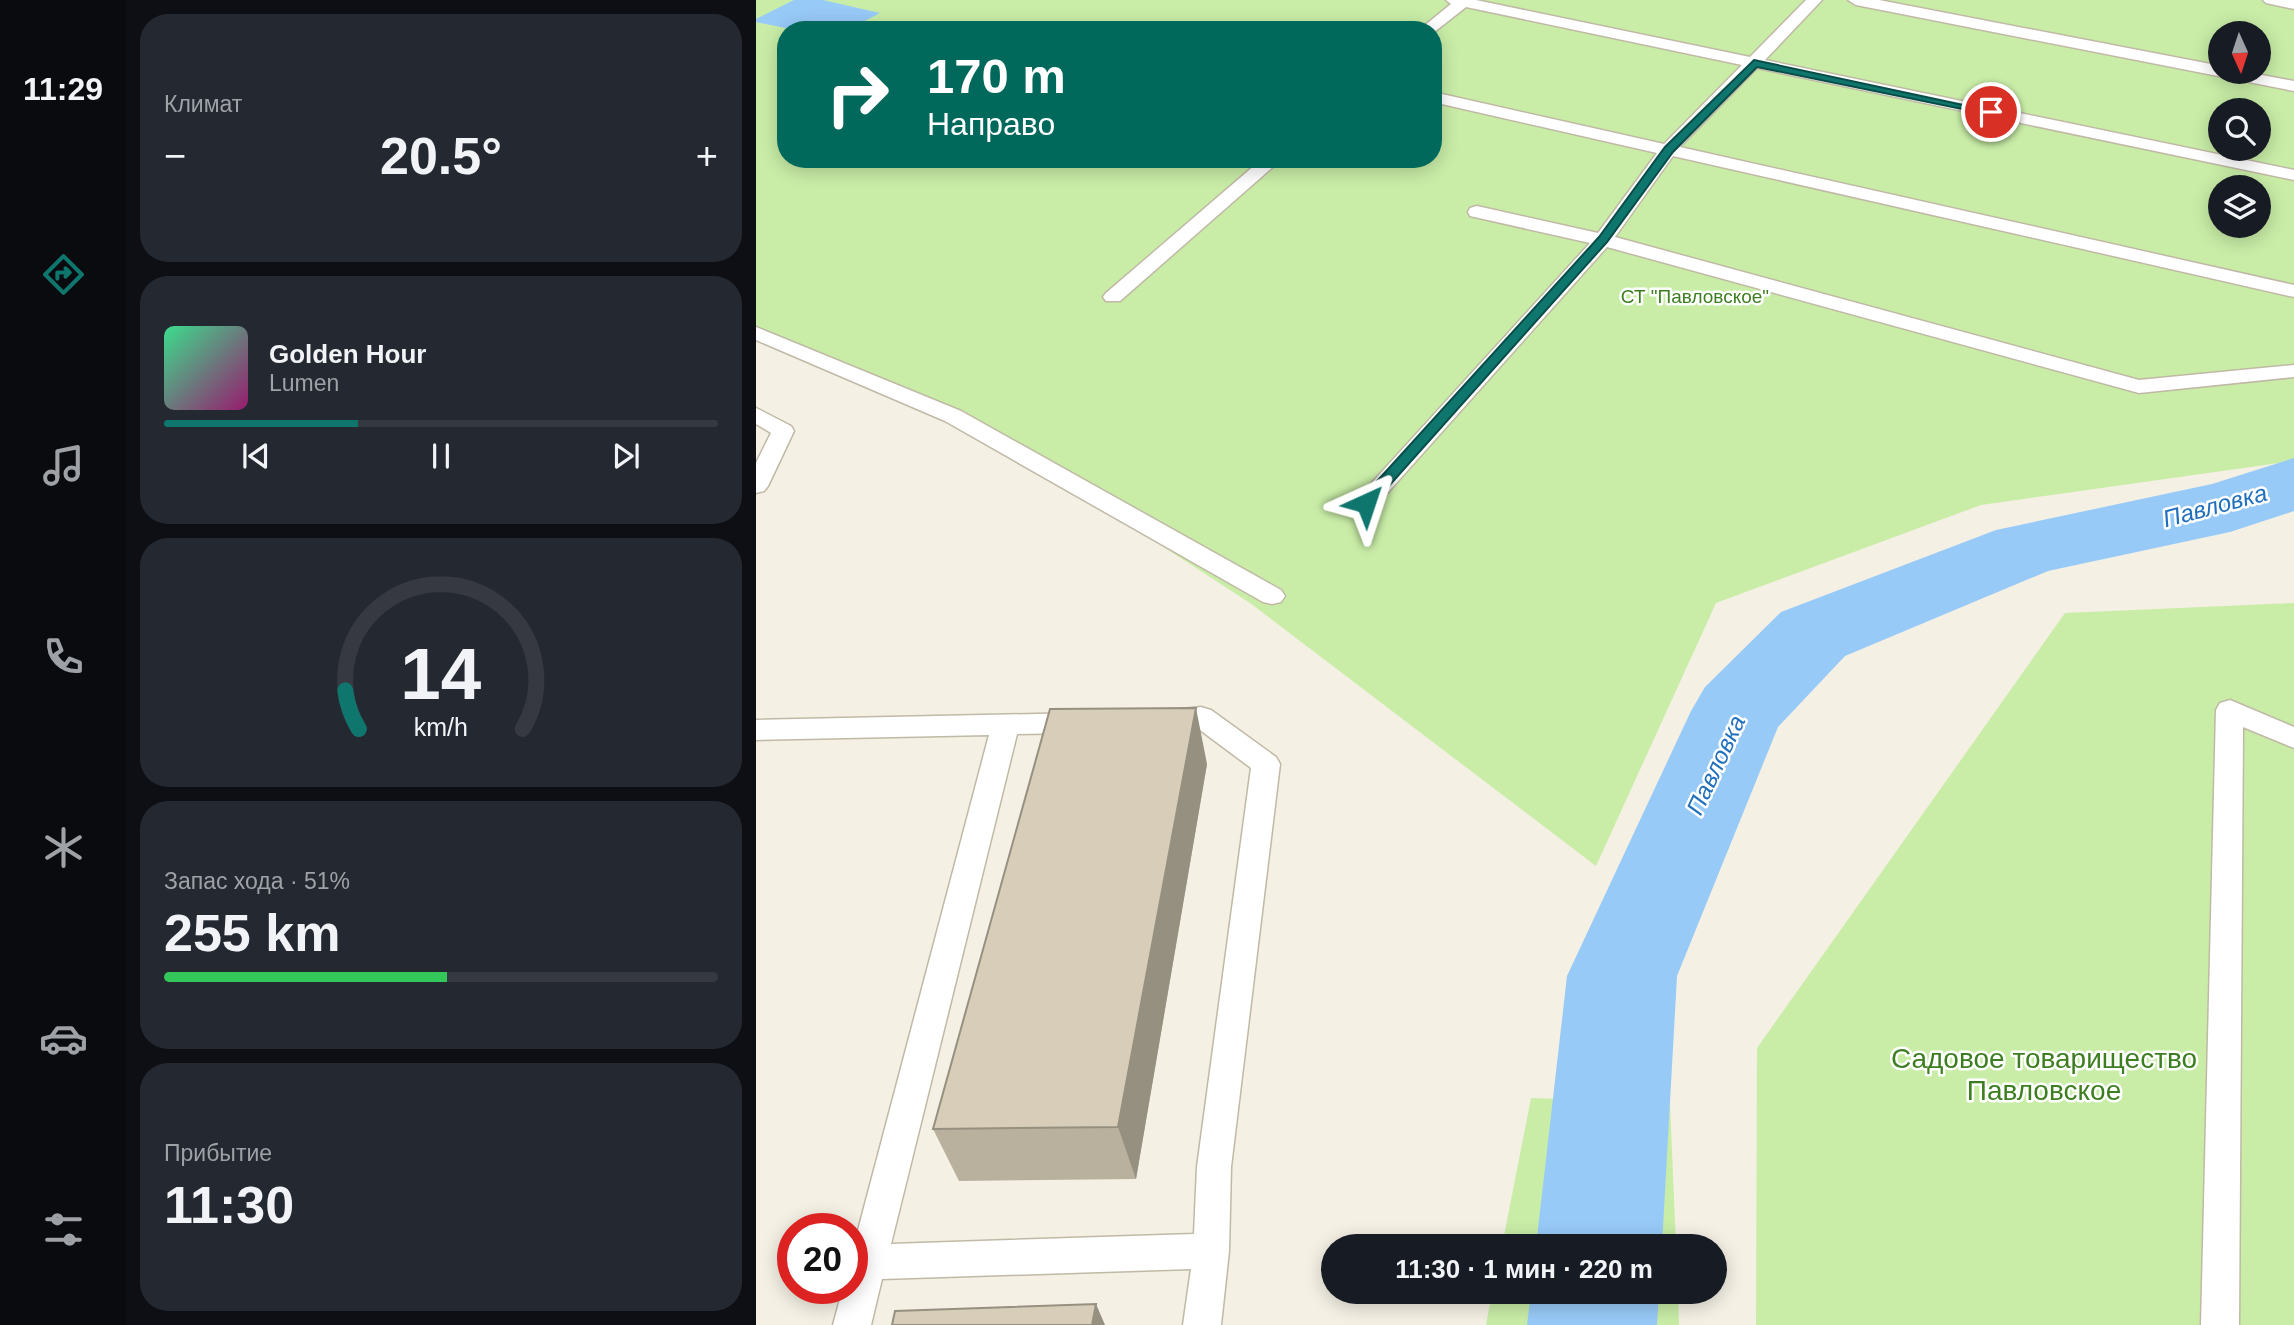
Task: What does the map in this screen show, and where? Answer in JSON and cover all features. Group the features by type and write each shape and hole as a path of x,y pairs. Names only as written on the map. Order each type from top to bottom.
{"lane":[{"path":"1366,503 1603,240 1669,149 1814,0"},
{"path":"1856,0 2208,69"},
{"path":"2272,0 2294,4"},
{"path":"1437,21 1460,1 2294,175"},
{"path":"2272,82 2294,86"},
{"path":"1442,99 2294,291"},
{"path":"1113,297 1263,168"},
{"path":"1476,212 1603,240 2139,387 2294,371"},
{"path":"756,332 953,416 1272,596"},
{"path":"756,415 783,431 758,478"},
{"path":"2220,1325 2230,710 2294,738"},
{"path":"756,730 1006,727 1201,717 1266,764 1214,1167 1211,1251 1202,1325"},
{"path":"852,1325 1006,727"},
{"path":"870,1262 1211,1251"}],"green space":[{"name":"СТ \"Павловское\"","path":"756,0 2294,0 2294,461 1981,505 1716,603 1596,866 1250,603 960,415 756,330"},
{"name":"Садовое товарищество Павловское","path":"2294,603 2294,1325 1756,1325 1757,1048 2065,613"},
{"path":"1531,1098 1670,1103 1675,1234 1504,1234"},
{"path":"1490,1304 1678,1304 1679,1325 1486,1325"}],"water":[{"path":"794,0 823,0 880,13 865,21 777,21 777,26 756,22 756,19"}],"building":[{"path":"1196,708 1118,1127 933,1129 1050,709"},
{"path":"1096,1304 1092,1325 892,1325 895,1311"}],"waterway":[{"name":"Павловка","path":"1600,1234 1622,976 1738,711 1813,634 2026,549 2230,506 2294,483"},
{"name":"Павловка","path":"1592,1325 1594,1304"}],"route":[{"path":"1366,503 1603,240 1669,149 1754,63 1991,112"}]}
